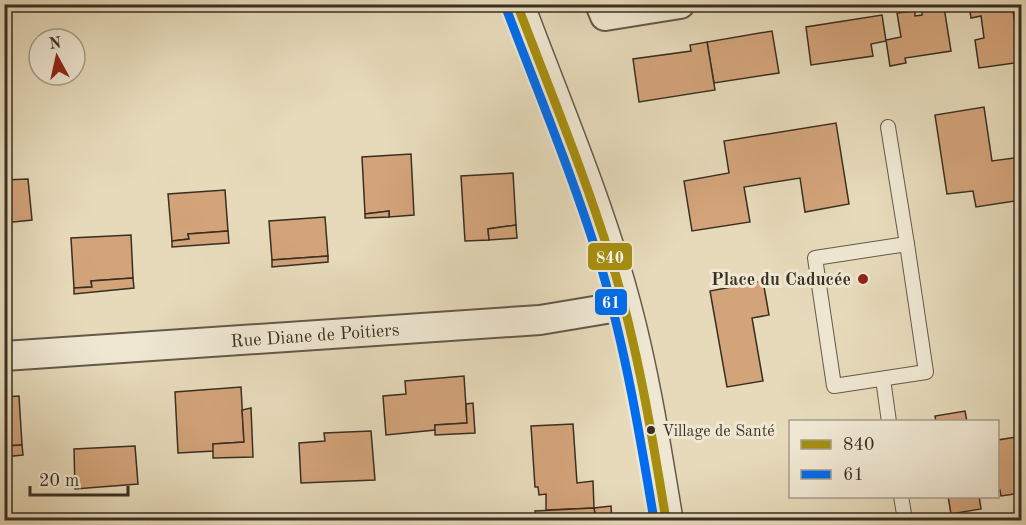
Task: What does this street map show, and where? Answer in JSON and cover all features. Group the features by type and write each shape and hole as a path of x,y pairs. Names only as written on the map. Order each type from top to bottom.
{"street":[{"path":"517,4 584,183 624,306 652,430 666,520"},
{"path":"600,4 605,16 680,4"},
{"name":"Rue Diane de Poitiers","path":"4,356 540,320 624,306"}],"lane":[{"path":"888,127 907,244 926,372 834,386 815,258 907,244"},
{"path":"883,379 889,420"},
{"path":"901,498 904,520"}],"building":[{"path":"969,4 1022,4 1022,10 1013,11 1021,62 979,68 975,40 984,38 981,16 971,18"},
{"path":"944,7 951,51 905,58 906,63 890,66 886,40 901,37 897,13 915,11 915,16 922,15 922,10"},
{"path":"882,15 886,41 871,44 873,56 811,65 806,27"},
{"path":"772,31 779,73 714,83 707,42"},
{"path":"1017,33 1022,33 1022,62 1021,62"},
{"path":"707,42 715,90 639,102 633,59 691,51 690,45"},
{"path":"984,107 992,161 1022,157 1022,200 976,207 973,191 947,194 935,115"},
{"path":"836,123 849,204 805,212 800,178 744,187 750,222 692,231 684,181 729,173 724,141"},
{"path":"411,154 414,215 389,217 389,211 365,214 362,157"},
{"path":"513,173 516,225 488,229 489,240 465,241 461,176"},
{"path":"28,179 32,220 4,223 4,180"},
{"path":"225,190 228,231 188,234 189,239 172,241 168,194"},
{"path":"389,211 389,217 365,218 365,214"},
{"path":"325,217 328,256 272,260 269,221"},
{"path":"516,225 517,238 489,240 488,229"},
{"path":"228,231 229,243 172,247 172,241 189,239 188,234"},
{"path":"131,235 133,278 91,281 92,287 74,288 71,238"},
{"path":"328,256 328,262 272,267 272,260"},
{"path":"133,278 134,288 74,294 74,288 92,287 91,281"},
{"path":"763,281 769,315 752,318 763,381 727,387 710,291"},
{"path":"464,376 467,423 435,425 435,430 386,435 383,396 406,394 405,381"},
{"path":"241,387 244,442 213,444 214,451 178,453 175,392"},
{"path":"19,396 22,445 4,446 4,397"},
{"path":"473,403 475,433 435,435 435,425 467,423 466,404"},
{"path":"251,408 253,457 213,458 213,444 244,442 242,410"},
{"path":"965,411 967,420 936,420 935,416"},
{"path":"573,424 577,483 593,481 594,508 546,510 546,494 539,495 538,487 535,487 531,426"},
{"path":"371,431 375,480 301,483 299,443 325,441 324,433"},
{"path":"1022,436 1022,493 1001,496 999,490 999,440"},
{"path":"22,445 23,455 4,457 4,446"},
{"path":"135,446 138,484 75,489 74,449"},
{"path":"948,498 979,498 981,509 951,514"},
{"path":"611,506 612,520 596,520 594,508"},
{"path":"594,508 596,520 536,520 535,511"}],"transit line":[{"name":"840","path":"517,4 579,167 622,297 650,424 666,520"},
{"name":"61","path":"506,8 568,171 611,301 638,426 654,520"}],"place":[{"name":"Place du Caducée","path":"863,279"},
{"name":"Village de Santé","path":"651,430"}]}
